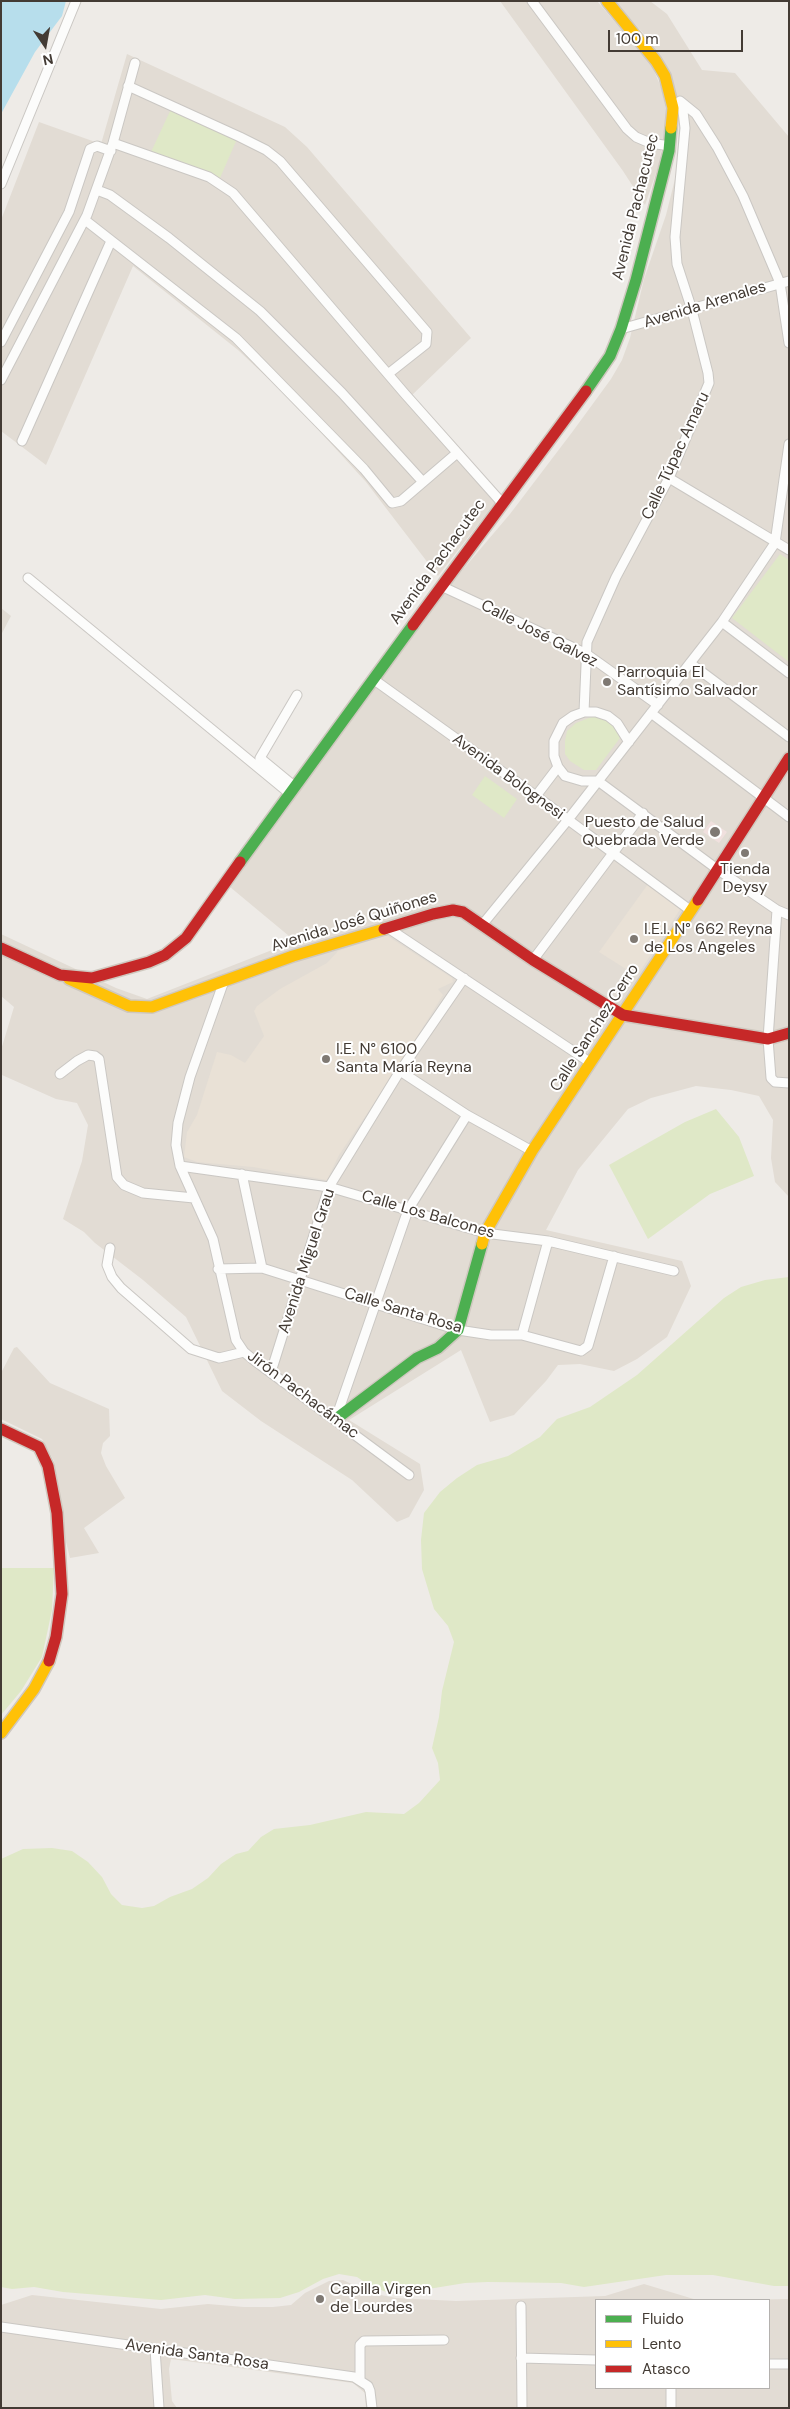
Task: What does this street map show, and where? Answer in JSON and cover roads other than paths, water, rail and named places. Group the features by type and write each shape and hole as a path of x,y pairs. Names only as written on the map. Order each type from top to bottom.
{"main road":[{"name":"Avenida Pachacutec","path":"1,948 60,975 92,978 123,971 165,955 186,938 291,789 590,386 610,356 621,330 670,146 673,108 670,93 656,61 608,1"},
{"name":"Calle Sanchez Cerro","path":"458,1330 485,1233 532,1151 623,1015 789,758"},
{"name":"Avenida José Quiñones","path":"60,975 117,1002 139,1008 152,1007 294,956 433,914 453,910 463,912 533,960 623,1015 768,1039 789,1033"},
{"path":"336,1419 417,1358 438,1348 458,1330"},
{"path":"1,1429 40,1447 48,1466 57,1513 62,1594 56,1638 47,1667 34,1689 1,1733"}],"street":[{"path":"1,184 76,1"},
{"path":"532,1 627,129 650,143 670,146"},
{"path":"1,380 85,220 112,147 135,63"},
{"path":"128,86 266,150 292,174 427,332 426,344 388,374"},
{"path":"670,93 696,114 717,147 743,196 784,282 789,344"},
{"name":"Calle Túpac Amaru","path":"584,712 585,653 587,642 616,577 669,478 709,383 692,310 677,264 675,236 683,160 684,128 682,102"},
{"path":"1,342 69,212 90,149 97,146 112,147 209,177 233,193 502,504"},
{"path":"96,190 110,195 169,238 260,311 342,392 424,482"},
{"path":"85,220 236,338 364,469 392,503 401,501 457,453"},
{"path":"22,441 112,241"},
{"name":"Avenida Arenales","path":"621,330 784,282"},
{"path":"482,925 567,821 722,622 775,543 789,444"},
{"path":"669,478 789,550"},
{"path":"28,578 291,789"},
{"name":"Calle José Galvez","path":"441,586 585,653 658,705"},
{"path":"722,622 789,673"},
{"path":"690,663 789,737"},
{"name":"Avenida Bolognesi","path":"373,679 690,910"},
{"path":"291,789 260,758 297,695"},
{"path":"629,742 618,723 608,716 596,712 584,712 573,716 563,723 556,733 553,744 554,756 565,776 574,780 598,781 717,869 777,910 789,915"},
{"path":"651,713 789,816"},
{"path":"536,796 558,766"},
{"path":"533,960 643,813"},
{"path":"777,910 768,1039 771,1078 774,1082 789,1083"},
{"path":"388,928 591,1063"},
{"name":"Avenida Miguel Grau","path":"271,1372 329,1187 400,1071 464,978"},
{"name":"Jirón Pachacámac","path":"224,981 190,1077 178,1123 176,1145 180,1166 213,1239 218,1269 236,1340 244,1352 409,1475"},
{"path":"60,1074 77,1061 88,1056 95,1056 99,1059 117,1177 124,1185 143,1193 194,1198"},
{"path":"400,1071 467,1114 532,1151"},
{"path":"336,1419 408,1210 467,1114"},
{"name":"Calle Los Balcones","path":"180,1166 329,1187 485,1233 548,1241 674,1270"},
{"path":"242,1174 262,1268"},
{"path":"522,1335 548,1241"},
{"path":"110,1248 107,1264 112,1277 121,1288 191,1349 219,1358 244,1352"},
{"name":"Calle Santa Rosa","path":"218,1269 262,1268 458,1330 491,1335 522,1335 581,1351 588,1346 614,1256"},
{"path":"521,2306 522,2408"},
{"name":"Avenida Santa Rosa","path":"1,2327 354,2377 360,2380"},
{"path":"372,2408 370,2391 360,2380 360,2345 364,2341 444,2340"},
{"path":"155,2349 159,2408"},
{"path":"521,2358 595,2360"},
{"path":"770,2364 789,2364"},
{"path":"671,2389 671,2408"}],"water":[{"path":"1,1 66,1 62,16 35,52 1,114"}],"place":[{"name":"Parroquia El Santísimo Salvador","path":"607,682"},
{"name":"Puesto de Salud Quebrada Verde","path":"715,832"},
{"name":"Tienda Deysy","path":"745,853"},
{"name":"I.E.I. N° 662 Reyna de Los Angeles","path":"634,939"},
{"name":"I.E. N° 6100 Santa María Reyna","path":"326,1059"},
{"name":"Capilla Virgen de Lourdes","path":"320,2299"}]}
